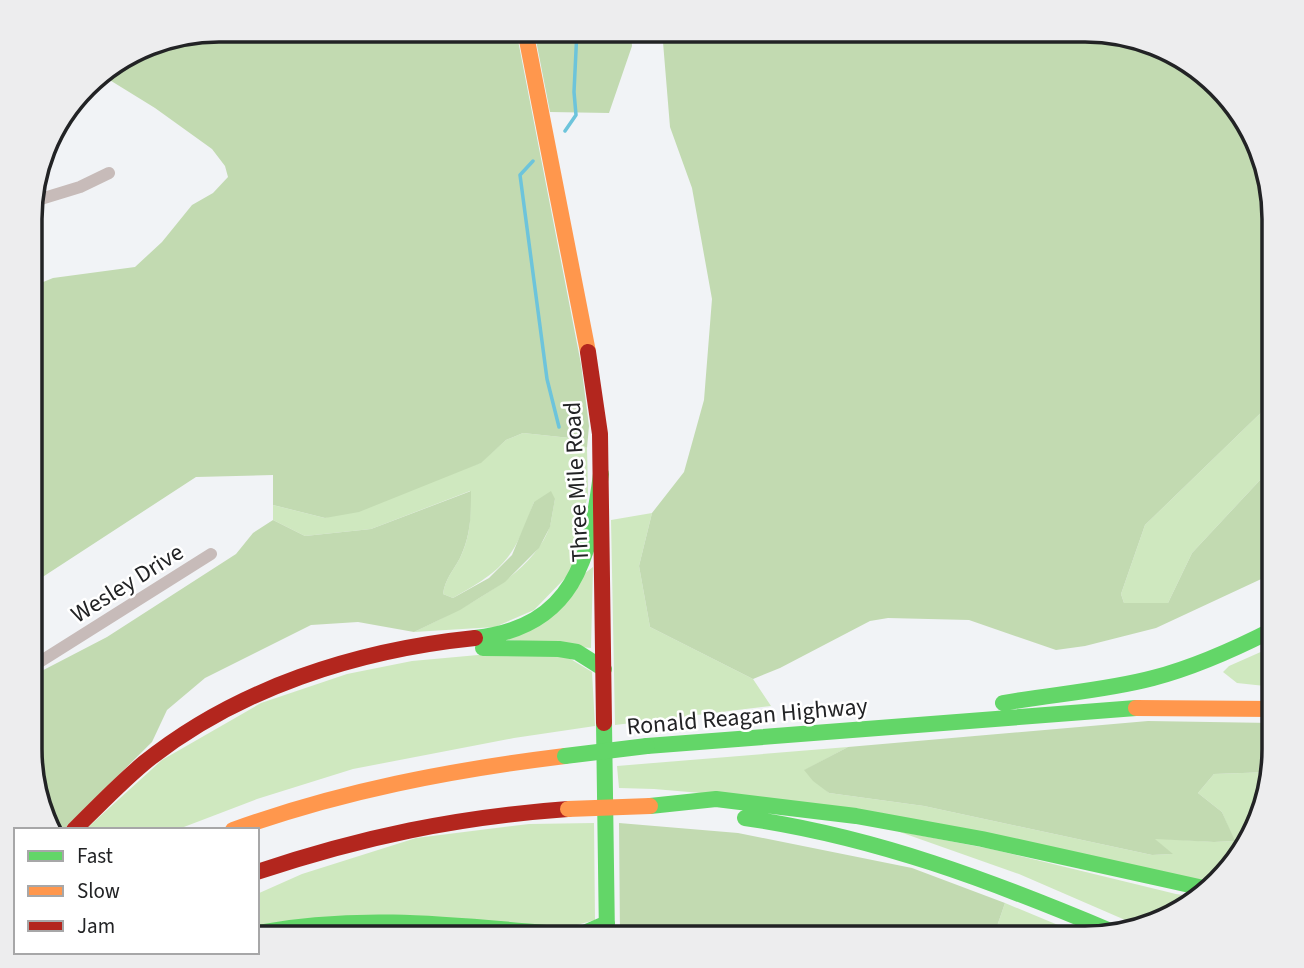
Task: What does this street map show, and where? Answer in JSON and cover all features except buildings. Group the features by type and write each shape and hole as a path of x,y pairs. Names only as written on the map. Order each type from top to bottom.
{"main road":[{"name":"Three Mile Road","path":"527,42 594,383 600,434 607,926"},
{"path":"76,828 155,755 203,723 263,691 324,668 377,655 495,635 530,624 562,597 586,558 601,474"},
{"path":"894,726 1007,702 1074,693 1155,677 1226,652 1262,635"},
{"path":"430,646 559,649 577,652 604,669"},
{"name":"Ronald Reagan Highway","path":"239,828 328,797 448,771 647,746 1139,708 1262,709"},
{"path":"259,871 379,835 488,815 650,807 716,799 856,816 982,839 1196,886"},
{"path":"650,807 754,819 877,845 953,868 1097,925"},
{"path":"1052,906 1087,926"},
{"path":"299,926 364,920 453,926"}],"street":[{"path":"44,198 80,187 109,173"},
{"name":"Wesley Drive","path":"42,661 211,555"}],"green space":[{"path":"219,42 518,42 581,364 589,426 587,448 570,438 523,433 506,440 481,463 359,512 325,518 273,505 273,475 196,477 42,577 42,282 53,278 135,267 162,242 192,205 213,193 228,177 225,166 212,149 155,108 110,80 141,60 173,48"},
{"path":"536,42 632,42 609,113 550,112"},
{"path":"663,42 1097,42 1142,51 1174,66 1193,79 1218,102 1238,130 1253,162 1259,184 1262,207 1262,412 1145,525 1121,594 1124,603 1168,603 1192,553 1262,478 1262,579 1156,628 1085,646 1056,650 969,620 888,618 870,621 780,668 753,679 650,627 639,566 652,513 684,472 704,400 712,299 692,188 670,127"},
{"path":"1262,412 1262,478 1192,553 1168,603 1124,603 1121,594 1145,525"},
{"path":"523,433 570,438 587,448 588,493 572,571 534,610 495,627 414,632 492,590 528,561 550,526 555,499 534,502 520,537 505,560 485,578 453,598 443,594 447,579 460,558 466,541 470,491 371,529 305,536 273,520 273,505 325,518 480,463 506,440"},
{"path":"471,491 466,541 460,558 447,579 443,594 453,598 489,578 512,555 534,502 551,491 555,499 550,527 539,548 505,582 460,610 414,632 358,622 311,625 205,678 167,710 152,742 65,828 61,828 48,795 42,761 42,671 107,637 236,554 253,533 273,520 305,536 371,529"},
{"path":"652,513 639,566 650,627 753,679 771,706 615,725 611,520"},
{"path":"593,567 591,648 500,639"},
{"path":"1262,651 1262,686 1237,683 1223,672 1229,666"},
{"path":"478,655 564,655 592,672 595,726 514,738 353,769 257,799 181,828 87,828 162,760 261,703 347,674 412,661"},
{"path":"1148,721 1262,723 1261,772 1214,774 1198,793 1222,812 1235,841 1155,839 1173,854 1152,855 924,806 829,793 804,770 848,747"},
{"path":"848,747 805,770 829,793 924,806 1152,855 1172,854 1153,838 1234,841 1222,812 1198,793 1214,774 1261,772 1253,806 1244,827 1225,857 1202,881 736,796 619,788 617,766"},
{"path":"594,823 595,920 573,926 259,925 259,893 302,874 416,838 529,824"},
{"path":"619,823 738,833 912,868 1005,903 997,926 620,926"},
{"path":"897,831 991,849 1184,895 1153,913 1127,921 1019,874"},
{"path":"1005,903 1058,925 1058,926 997,926"}],"waterway":[{"path":"565,131 576,115 574,92 576,42"},
{"path":"533,161 520,175 547,379 559,427"}],"traffic: fast":[{"path":"475,638 508,631 535,620 555,604 571,584 591,534 601,474"},
{"path":"1003,703 1153,678 1215,657 1262,635"},
{"path":"483,648 559,649 577,652 604,669"},
{"path":"647,746 1136,708"},
{"path":"604,723 607,926"},
{"path":"565,756 647,746"},
{"path":"650,806 716,799 856,816 982,839 1196,886"},
{"path":"745,818 841,837 933,863 1096,925"},
{"path":"310,926 374,922 463,926"},
{"path":"600,926 607,923"}],"traffic: slow":[{"path":"527,42 588,352"},
{"path":"1136,708 1262,709"},
{"path":"239,828 355,793 438,775 565,756"},
{"path":"568,809 650,806"}],"traffic: jam":[{"path":"588,352 600,434 604,723"},
{"path":"76,828 144,763 180,737 258,694 343,663 387,652 475,638"},
{"path":"259,871 410,830 487,817 568,809"}]}
